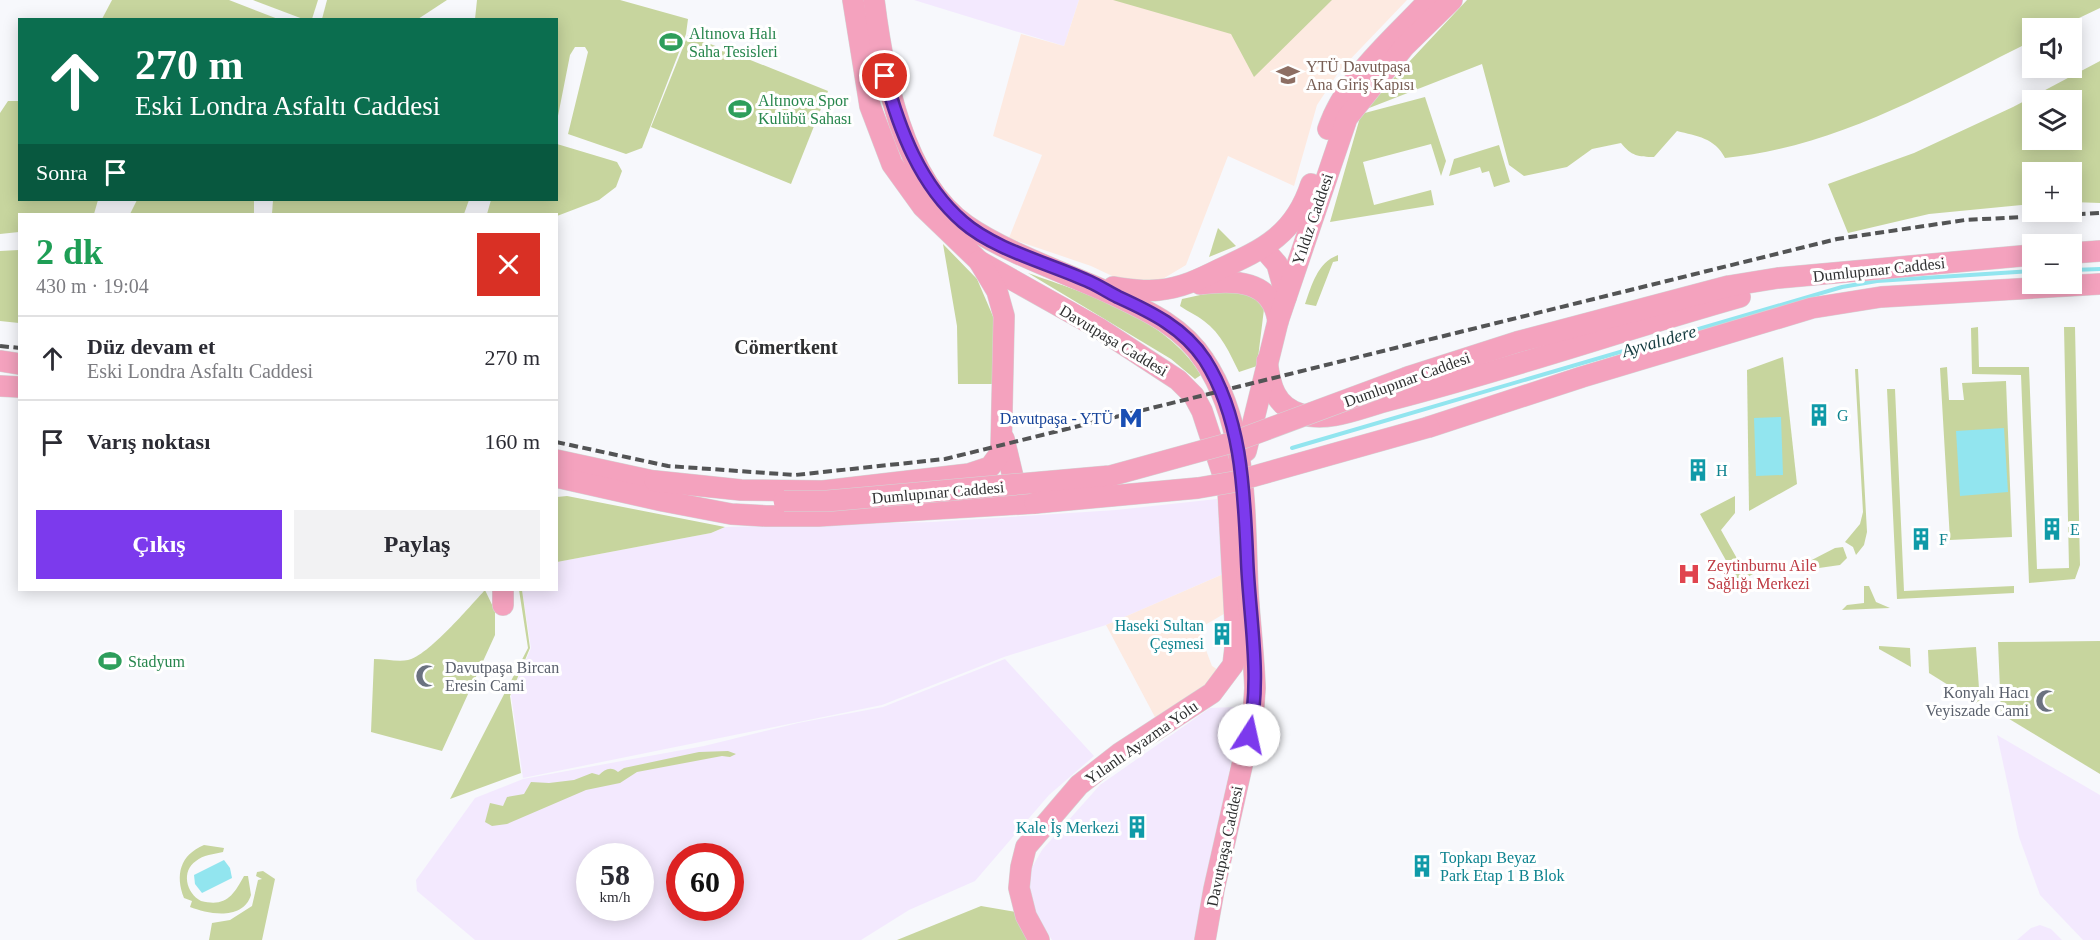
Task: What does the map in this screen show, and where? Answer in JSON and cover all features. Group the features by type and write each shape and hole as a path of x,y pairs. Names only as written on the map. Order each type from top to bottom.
{"main road":[{"path":"558,460 656,481 741,490 824,491 969,474 990,467 996,461 1001,452 1000,405 1004,316 997,291 979,261 941,226 892,164 868,98 854,0"},
{"name":"Yıldız Caddesi","path":"1184,286 1264,249 1290,227 1306,201 1329,125 1342,99 1378,54 1429,0"},
{"name":"Yıldız Caddesi","path":"1242,475 1278,321 1347,118 1404,47 1452,0"},
{"path":"857,25 875,2"},
{"path":"875,2 885,76 896,115 928,182 947,207 964,224 986,238 1091,283 1138,291 1223,281 1259,289 1273,302 1278,321"},
{"path":"1264,249 1277,264 1286,297"},
{"path":"2082,253 2100,252"},
{"name":"Dumlupınar Caddesi","path":"656,481 708,495 784,501 827,501 1110,476 1230,443 1408,376 1517,342 1694,294 1749,283 2022,256"},
{"name":"Davutpaşa Caddesi","path":"979,261 1138,352 1178,380 1197,401 1225,477 1233,561 1235,660 1228,674 1212,693"},
{"path":"1267,361 1274,394 1284,406 1302,415 1324,417 1430,390 1716,303 1830,274"},
{"name":"Davutpaşa Caddesi","path":"1091,283 1170,325 1183,334 1204,359 1228,415 1242,475 1255,678 1253,717 1214,889 1205,940"},
{"name":"Dumlupınar Caddesi","path":"598,487 731,514 766,516 818,516 1035,503 1198,488 1233,482 1429,427 1582,377 1812,308 1881,297 2100,284"},
{"path":"0,361 18,364"},
{"path":"0,386 18,387"},
{"path":"1002,430 1013,477 1022,494 1035,503"},
{"path":"558,477 598,487"},
{"path":"558,484 598,487"},
{"path":"1212,693 1229,689 1243,694 1253,717"},
{"name":"Yılanlı Ayazma Yolu","path":"1039,940 1026,916 1019,876 1026,847 1079,785 1120,753 1212,693"}],"shaded area":[{"path":"914,0 1079,0 1064,46"},
{"path":"1079,0 1407,0 1340,70 1317,105 1294,186 1228,156 1186,265 1151,286 1125,282 1091,266 1009,238 1042,155 993,136 1021,34 1064,46"},
{"path":"1217,499 1228,572 1106,625 1004,657 882,705 523,778 511,695 531,648 522,591 558,591 558,562 711,533 725,527 932,522 1116,510"},
{"path":"1228,572 1229,611 1198,629 1212,666 1223,673 1205,690 1156,719 1106,625"},
{"path":"1005,659 1094,756 1049,795 975,881 909,910 861,940 475,940 417,891 416,880 475,798 523,779 704,746 798,723 883,707"},
{"name":"Kale İş Merkezi","path":"1234,707 1238,728 1195,940 1052,940 1036,914 1026,878 1042,850 1100,785 1210,708"},
{"path":"1997,735 2100,795 2100,940 2083,940 2040,895 2019,837"},
{"path":"2040,925 2051,929 2062,940 2017,940 2031,928"}],"green space":[{"path":"112,0 229,0 275,18 103,18"},
{"path":"253,0 318,0 312,18 300,18"},
{"path":"327,0 447,0 420,18 322,18"},
{"path":"477,0 620,0 688,19 686,34 642,148 626,154 568,134 588,52 585,47 575,47 570,55 558,116 558,18 475,18"},
{"path":"1113,0 1332,0 1254,77 1231,34"},
{"path":"1467,0 2100,0 2100,8 2079,18 2022,18 2022,46 1883,114 1806,142 1766,152 1725,158 1711,142 1677,131 1654,157 1636,155 1628,151 1621,143 1592,149 1567,167 1524,176 1509,165 1482,64 1364,110"},
{"name":"Altınova Spor Kulübü Sahası","path":"688,35 828,91 791,184 651,127"},
{"path":"2100,61 2100,203 2082,202 2082,162 2022,162 2022,205 1929,214 1848,233 1828,184 1914,153 2022,102 2022,150 2082,150 2082,90 2045,90 2068,78 2082,78 2082,71"},
{"path":"1425,97 1446,161 1441,176 1431,144 1363,162 1374,205 1431,190 1434,205 1330,222 1361,114"},
{"path":"8,101 18,101 18,201 98,201 94,213 18,213 18,232 0,234 0,113"},
{"path":"558,144 617,162 622,171 616,187 599,200 558,216 558,213 487,213 491,201 558,201"},
{"path":"1499,145 1510,182 1494,187 1489,171 1482,173 1480,167 1449,176 1454,159"},
{"path":"136,201 254,201 254,213 130,213"},
{"path":"273,201 469,201 464,213 272,213"},
{"path":"1218,228 1236,246 1209,257"},
{"path":"943,244 977,279 995,321 993,384 958,384 957,326"},
{"path":"18,250 18,323 0,321 0,251"},
{"path":"1338,255 1338,261 1333,262 1316,306 1305,304 1320,269"},
{"path":"1028,273 1124,310 1147,323 1186,355 1201,375 1195,379 1171,359"},
{"path":"1223,290 1254,292 1264,309 1257,366 1239,372 1224,344 1210,326 1180,306 1182,299"},
{"path":"1978,327 1979,367 2029,367 2037,569 2069,568 2064,327 2075,327 2080,565 2075,579 2029,583 2021,375 1972,374 1971,328"},
{"path":"1783,357 1797,484 1749,511 1747,370"},
{"path":"1947,367 1949,400 1964,400 1962,383 2006,381 2012,537 1950,540 1940,368"},
{"path":"1855,369 1858,369 1867,532 1864,545 1856,555 1853,547 1845,542 1860,524 1863,512"},
{"path":"1887,389 1895,389 1904,591 2014,586 2014,593 1897,599"},
{"path":"567,496 725,527 711,533 558,562 558,497"},
{"path":"1735,496 1735,513 1721,530 1744,571 1753,574 1738,582 1700,514"},
{"path":"1843,547 1847,558 1840,565 1805,570 1803,568 1804,564 1835,548"},
{"path":"1864,586 1869,586 1876,602 1890,608 1842,610 1847,605 1864,603"},
{"path":"485,591 495,611 495,635 442,751 371,732 374,659 408,660 426,650"},
{"path":"519,591 522,591 530,648 510,696 521,773 450,799 528,648"},
{"path":"2100,641 2100,774 2001,714 1998,642"},
{"path":"1879,646 1910,648 1911,667 1879,649"},
{"path":"1976,647 1980,702 1977,703 1929,673 1928,650"},
{"path":"728,751 736,754 730,757 722,756 637,772 620,783 586,790 507,824 492,826 485,822 490,803 503,806 507,797 524,794 531,782 549,783 574,780 592,773 599,775 608,769 618,772 624,768 699,752"},
{"path":"204,845 224,848 223,852 202,857 191,865 187,882 192,893 201,901 223,901 232,894 244,876 248,876 251,895 241,909 224,913 206,912 190,907 192,901 184,898 180,881 182,867 189,854"},
{"path":"263,871 275,879 262,940 209,940 212,923 230,920 252,906 258,880 262,879 256,876 257,872"},
{"path":"981,906 1016,912 1032,940 897,940"}],"water":[{"path":"1781,417 1783,475 1756,476 1754,418"},
{"path":"2004,428 2008,492 1960,496 1956,431"},
{"path":"224,860 230,868 232,878 202,893 195,884 194,875"}],"waterway":[{"name":"Ayvalıdere","path":"2082,270 2100,269"},
{"name":"Ayvalıdere","path":"1292,448 1842,287 1877,281 2022,272"}],"railway":[{"path":"558,442 668,466 795,475 945,459 1837,239 1965,220 2100,213"},
{"path":"0,346 18,348"}],"place":[{"name":"Altınova Halı Saha Tesisleri","path":"671,42"},
{"name":"YTÜ Davutpaşa Ana Giriş Kapısı","path":"1288,75"},
{"name":"Altınova Spor Kulübü Sahası","path":"740,109"},
{"name":"G","path":"1819,415"},
{"name":"Davutpaşa - YTÜ","path":"1131,418"},
{"name":"H","path":"1698,470"},
{"name":"E","path":"2052,529"},
{"name":"F","path":"1921,539"},
{"name":"Zeytinburnu Aile Sağlığı Merkezi","path":"1689,574"},
{"name":"Haseki Sultan Çeşmesi","path":"1222,634"},
{"name":"Stadyum","path":"110,661"},
{"name":"Davutpaşa Bircan Eresin Cami","path":"427,676"},
{"name":"Konyalı Hacı Veyiszade Cami","path":"2047,701"},
{"name":"Kale İş Merkezi","path":"1137,827"},
{"name":"Topkapı Beyaz Park Etap 1 B Blok","path":"1422,866"}],"district":[{"name":"Cömertkent","path":"786,347"}],"route":[{"path":"885,76 896,115 928,182 947,207 964,224 986,238 1071,274 1151,312 1183,334 1204,359 1222,396 1242,475 1255,678 1253,717 1249,735"}]}
